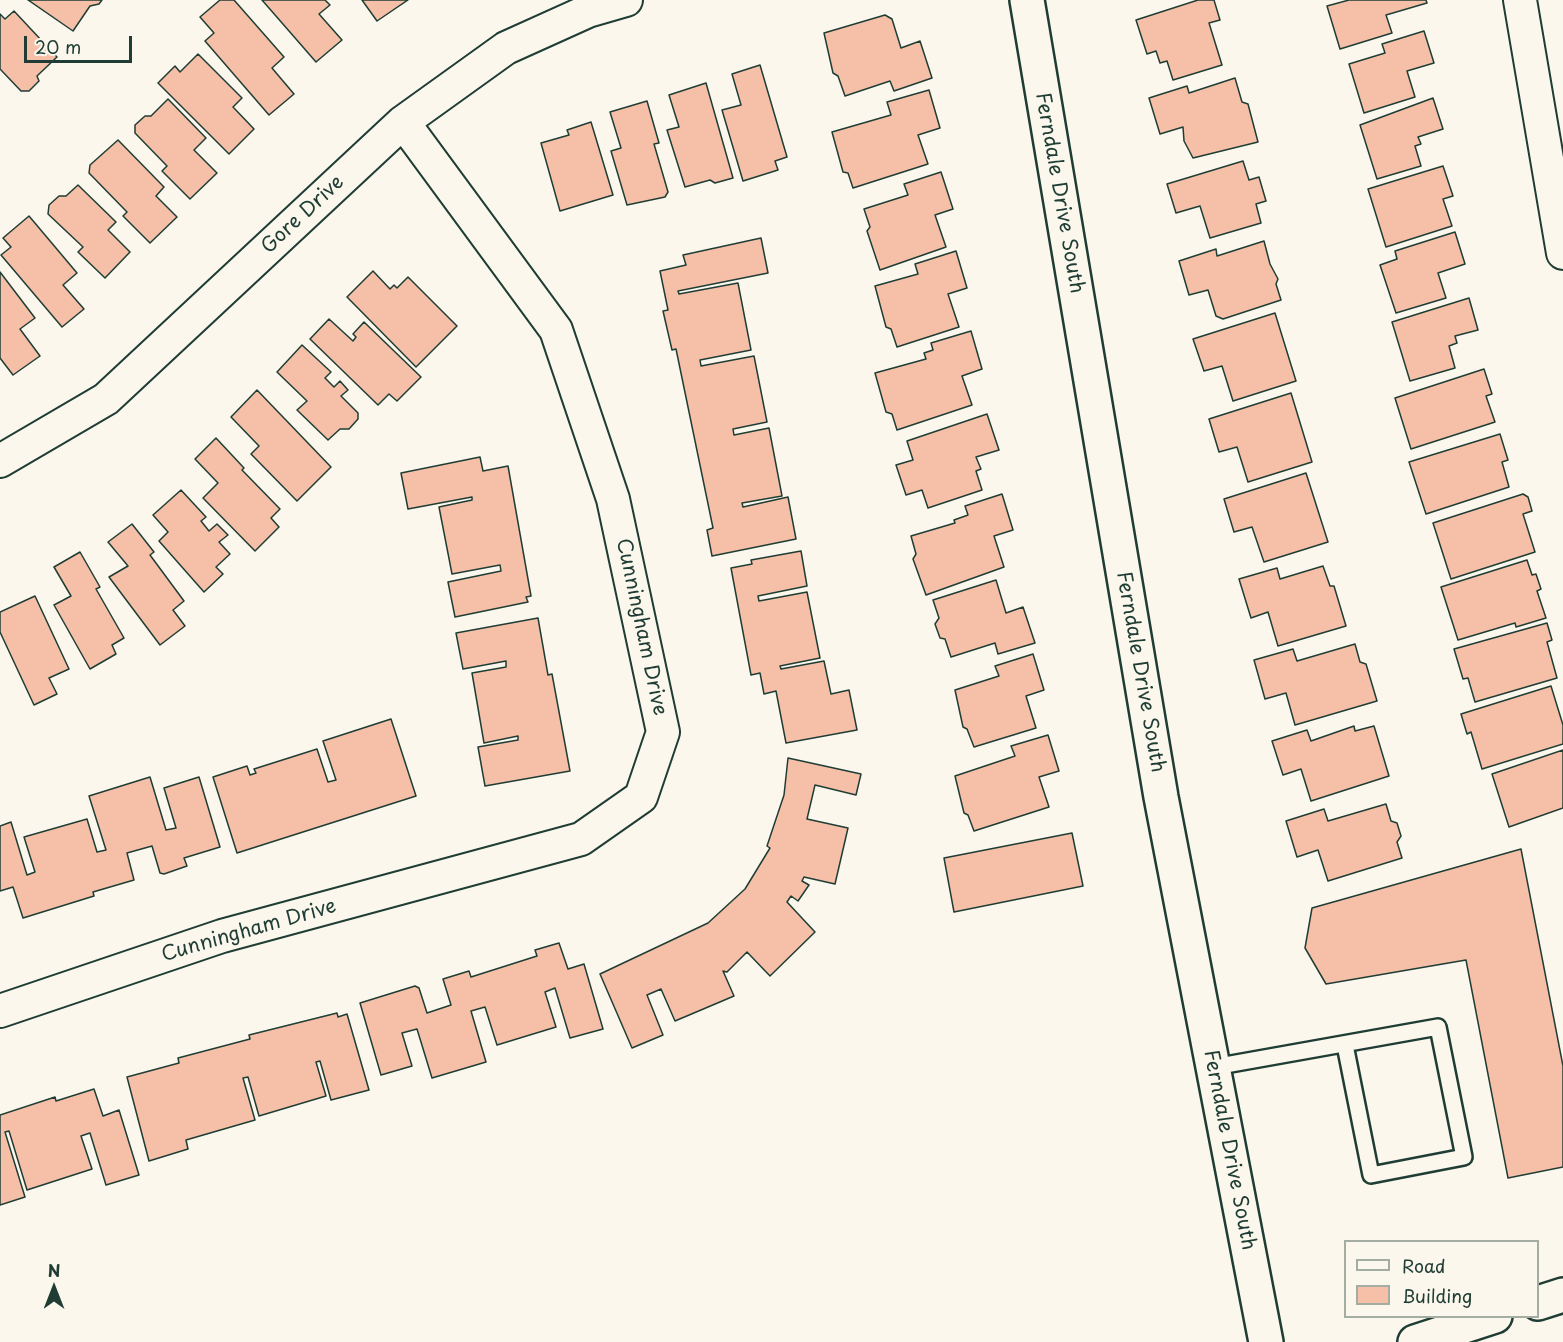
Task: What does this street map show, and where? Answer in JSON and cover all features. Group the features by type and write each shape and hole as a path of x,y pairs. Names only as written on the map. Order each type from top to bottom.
{"main road":[{"name":"Ferndale Drive South","path":"1027,0 1161,797 1266,1342"},
{"path":"1539,1303 1563,1295"},
{"path":"1415,1342 1492,1318"}],"street":[{"name":"Gore Drive","path":"0,461 106,399 403,122 507,48 588,11 626,0"},
{"path":"1520,0 1559,212 1563,253"},
{"name":"Cunningham Drive","path":"0,1011 222,936 581,839 641,797 663,732 613,499 556,330 403,122"}],"lane":[{"path":"1214,1067 1438,1027 1464,1157 1371,1175 1346,1045"}],"building":[{"path":"28,0 102,0 99,4 90,6 73,31"},
{"path":"220,0 234,0 284,57 272,68 294,94 269,115 205,41 214,33 200,17"},
{"path":"262,0 325,0 330,5 319,14 342,40 316,62"},
{"path":"362,0 408,0 377,21"},
{"path":"1198,0 1214,0 1220,20 1209,23 1222,65 1173,80 1167,61 1160,63 1156,51 1147,54 1136,20"},
{"path":"1349,0 1426,0 1427,3 1386,15 1392,33 1340,49 1327,6"},
{"path":"14,11 57,57 37,76 39,81 29,91 21,91 0,69 0,14 5,19"},
{"path":"885,15 892,19 901,48 920,41 932,78 894,91 890,81 845,96 838,76 833,73 824,33"},
{"path":"1424,31 1434,63 1407,71 1415,97 1364,113 1349,64 1385,53 1382,44"},
{"path":"198,54 242,98 233,107 254,129 229,154 158,83 175,66 180,72"},
{"path":"760,65 787,157 775,161 778,170 743,181 722,110 741,105 732,74"},
{"path":"1235,78 1242,102 1248,104 1258,142 1193,158 1184,141 1183,127 1160,134 1149,98 1187,86 1189,93"},
{"path":"706,83 733,178 715,183 710,180 685,187 667,130 679,127 669,95"},
{"path":"929,90 940,128 918,135 928,164 853,188 848,173 843,172 832,132 891,115 887,102"},
{"path":"1433,98 1443,129 1418,137 1421,144 1415,146 1421,166 1377,179 1360,125"},
{"path":"168,99 206,138 194,150 217,173 190,199 162,171 167,166 135,133 135,125 145,116 151,116"},
{"path":"647,101 659,143 654,144 668,192 665,197 627,205 611,151 621,148 610,112"},
{"path":"591,122 613,195 560,211 541,143 569,135 567,130"},
{"path":"118,140 164,187 156,196 177,217 150,243 123,216 127,212 89,173 90,165"},
{"path":"1243,161 1249,180 1259,177 1266,201 1256,204 1261,223 1210,238 1200,206 1176,213 1167,184"},
{"path":"1443,166 1453,196 1443,199 1452,226 1386,247 1368,189"},
{"path":"941,172 953,209 935,215 946,247 880,270 867,231 870,227 864,209 908,195 904,184"},
{"path":"78,185 116,222 108,230 130,252 105,278 78,252 83,247 48,214 49,205 59,196 66,196"},
{"path":"29,216 77,273 63,285 84,309 62,327 1,255 11,247 3,238"},
{"path":"1455,232 1465,264 1438,273 1446,298 1396,313 1380,265 1397,259 1395,251"},
{"path":"761,238 768,273 678,291 679,294 738,283 751,350 700,360 701,366 754,356 767,422 733,429 734,435 769,428 782,496 742,503 743,507 788,497 796,539 712,556 707,530 713,528 676,349 672,350 663,311 668,310 660,271 686,265 683,255"},
{"path":"1264,241 1270,264 1278,279 1276,284 1281,300 1223,319 1216,316 1208,290 1189,295 1179,261 1216,249 1217,256"},
{"path":"956,251 967,288 948,294 959,327 897,347 891,329 886,327 875,286 918,274 915,264"},
{"path":"373,271 390,289 394,285 397,288 408,277 457,326 416,367 347,297"},
{"path":"0,272 35,318 20,329 40,356 13,375 0,358"},
{"path":"1469,298 1478,330 1455,336 1457,343 1449,346 1455,368 1410,381 1392,322"},
{"path":"1275,313 1296,381 1233,401 1222,366 1204,371 1193,339"},
{"path":"329,319 353,341 356,337 353,334 364,322 421,377 397,401 389,394 378,405 310,339"},
{"path":"971,331 982,369 962,376 972,405 897,430 892,414 886,412 875,373 926,359 924,353 933,350 931,343"},
{"path":"302,345 331,372 325,378 334,387 340,381 348,390 341,396 358,413 358,419 349,429 340,429 328,440 297,410 307,401 277,372"},
{"path":"1484,369 1492,394 1486,396 1495,422 1411,449 1395,398"},
{"path":"257,390 331,467 297,501 251,454 259,446 231,417"},
{"path":"1291,393 1312,462 1248,482 1237,447 1219,452 1209,419"},
{"path":"987,414 999,450 976,457 981,469 976,471 982,490 928,508 922,490 906,495 896,465 913,460 907,441"},
{"path":"1500,434 1508,460 1502,462 1509,487 1426,514 1409,462"},
{"path":"216,438 244,468 242,470 280,509 271,518 279,527 255,551 203,498 218,483 195,459"},
{"path":"480,457 483,471 508,466 531,596 526,597 528,602 455,617 448,582 501,571 500,565 452,574 439,507 472,500 472,497 408,509 401,473"},
{"path":"1306,473 1328,542 1264,562 1252,527 1234,532 1224,499"},
{"path":"181,490 206,517 201,521 209,531 217,524 228,535 219,542 230,554 216,567 223,574 204,592 159,541 168,532 153,515"},
{"path":"1002,494 1013,530 994,536 1004,567 926,595 913,559 916,554 911,536 955,523 954,520 968,515 965,506"},
{"path":"1523,494 1528,497 1532,511 1523,514 1535,552 1451,579 1433,523"},
{"path":"132,524 154,552 150,555 184,601 173,610 185,626 160,645 109,577 128,566 108,542"},
{"path":"801,551 807,586 758,596 759,601 807,592 820,658 780,666 781,669 824,661 831,694 849,690 857,730 786,743 776,691 764,694 760,673 751,675 731,568 752,564 751,560"},
{"path":"80,552 100,587 96,589 124,638 112,645 116,654 90,669 54,605 71,596 54,567"},
{"path":"1527,560 1532,575 1536,574 1541,589 1537,591 1546,618 1516,627 1515,623 1458,640 1441,587"},
{"path":"1323,566 1330,586 1334,586 1346,626 1278,646 1268,612 1251,618 1239,579 1277,568 1280,579"},
{"path":"996,580 1006,613 1023,607 1035,643 998,654 995,643 951,657 945,639 940,638 935,624 939,618 933,600"},
{"path":"35,596 69,669 49,678 57,694 34,705 0,632 0,612"},
{"path":"538,618 548,675 552,674 570,771 485,786 478,747 518,740 518,736 484,743 472,673 506,667 506,661 463,669 456,633"},
{"path":"1547,623 1552,640 1547,642 1557,678 1475,702 1468,678 1463,679 1454,649"},
{"path":"1355,644 1360,662 1366,664 1377,701 1295,725 1286,693 1265,699 1254,660 1293,649 1297,661"},
{"path":"1033,654 1044,690 1026,696 1036,728 974,747 967,729 963,727 955,690 999,676 995,666"},
{"path":"1551,686 1563,725 1563,744 1482,769 1471,732 1467,734 1461,714"},
{"path":"391,719 416,796 237,853 213,777 247,766 250,775 256,773 254,769 317,749 328,782 336,780 323,741"},
{"path":"1354,726 1355,731 1374,726 1389,776 1311,801 1301,769 1283,775 1272,741 1307,730 1311,741"},
{"path":"1048,735 1059,771 1039,777 1049,807 974,831 968,815 964,813 955,776 1015,756 1011,746"},
{"path":"1563,750 1563,808 1509,827 1492,774"},
{"path":"788,758 861,774 856,795 815,785 807,819 848,828 835,884 804,877 802,881 809,885 798,901 791,896 787,902 815,932 770,976 747,952 727,972 723,971 734,996 675,1021 661,989 647,995 663,1035 632,1048 600,974 708,923 745,889 770,848 767,846 784,795"},
{"path":"150,777 166,830 176,828 164,788 199,777 220,847 184,858 187,866 164,874 160,873 152,846 127,853 134,880 93,892 94,896 23,918 13,887 0,891 0,826 11,822 27,875 35,872 24,837 87,819 97,852 106,850 89,796"},
{"path":"1386,804 1391,821 1397,823 1401,836 1397,842 1402,858 1328,881 1318,850 1297,857 1286,821 1324,809 1328,821"},
{"path":"1072,833 1083,886 954,912 944,858"},
{"path":"1521,849 1563,1066 1563,1167 1508,1178 1466,960 1326,984 1305,948 1312,908"},
{"path":"559,943 568,969 584,964 603,1029 570,1038 555,988 545,992 556,1027 497,1045 485,1007 471,1011 486,1062 432,1078 417,1029 402,1033 412,1066 381,1075 360,1003 415,986 419,988 427,1013 451,1005 443,979 469,971 471,977 537,956 535,950"},
{"path":"337,1013 338,1017 347,1014 369,1090 331,1100 320,1061 316,1062 326,1096 259,1116 248,1077 243,1078 255,1120 186,1140 188,1149 149,1161 127,1077 179,1063 178,1058 250,1039 249,1035"},
{"path":"94,1089 103,1116 119,1110 139,1175 106,1185 90,1133 81,1136 92,1169 27,1190 9,1131 5,1132 25,1197 0,1205 0,1115 55,1097 56,1101"}]}
